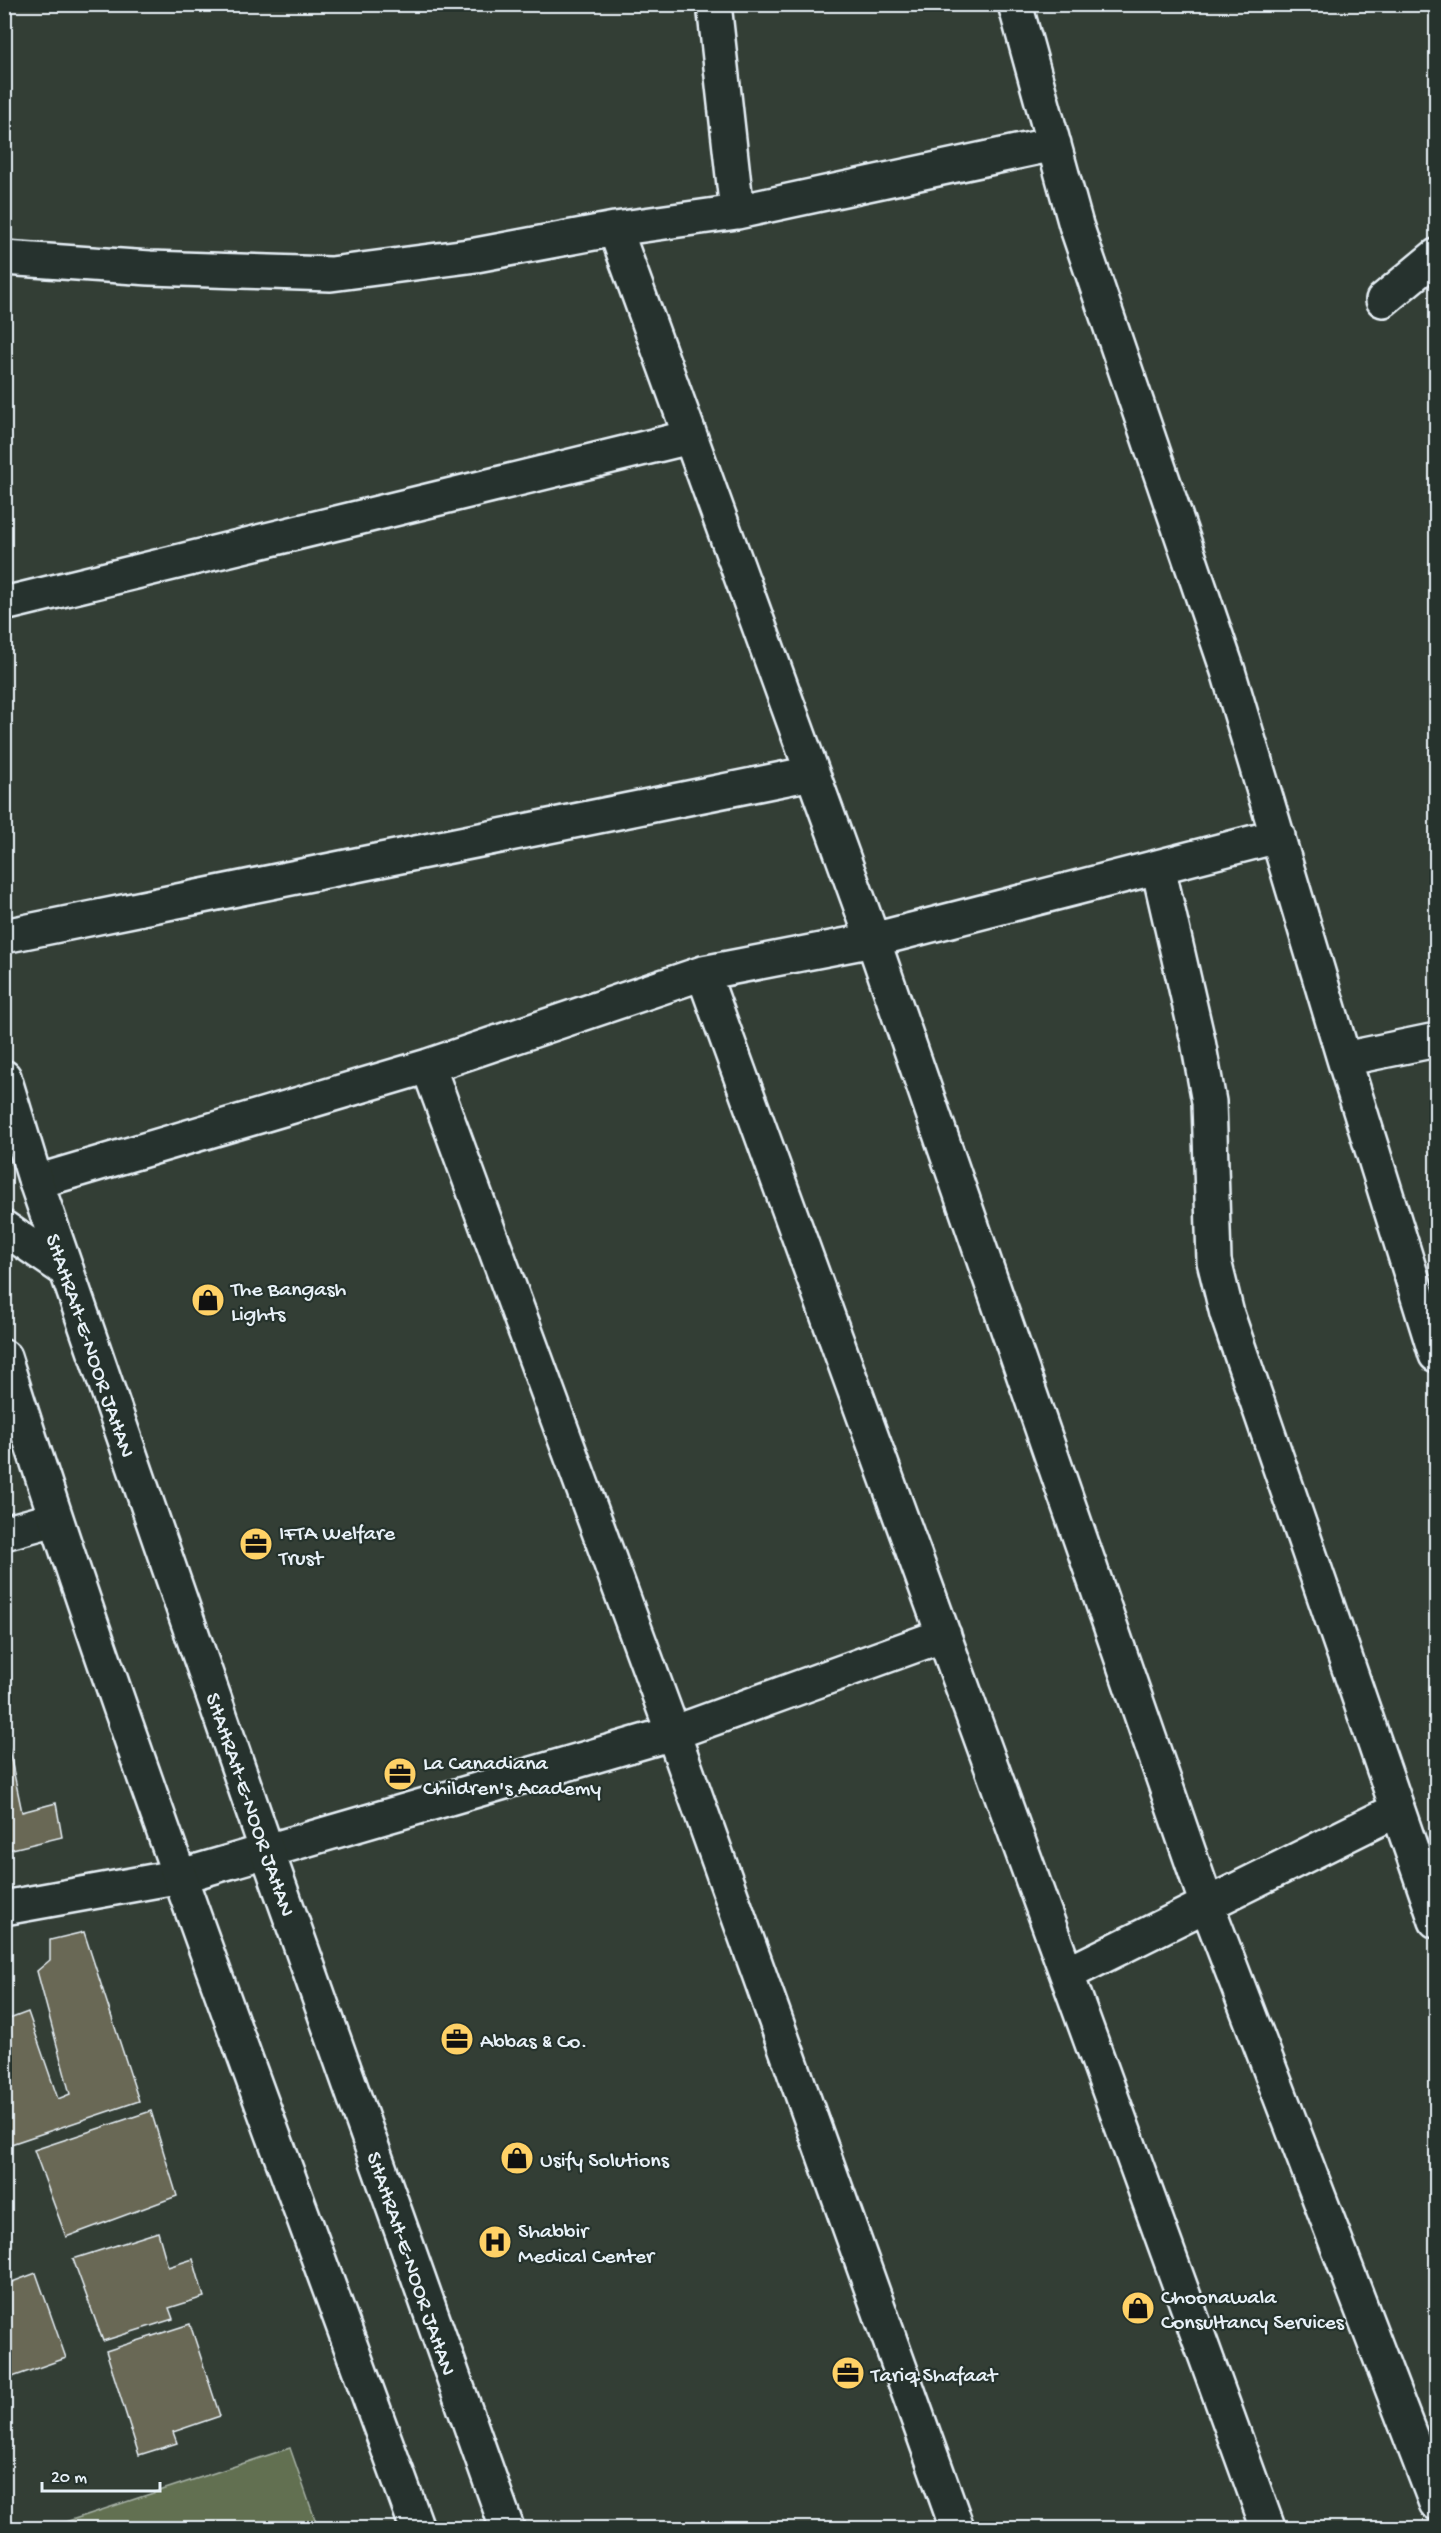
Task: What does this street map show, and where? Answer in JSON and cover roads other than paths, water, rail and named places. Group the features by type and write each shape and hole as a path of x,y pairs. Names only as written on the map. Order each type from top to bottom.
{"street":[{"path":"714,4 737,212"},
{"path":"1015,4 1076,225 1228,671 1344,1059 1437,1355"},
{"path":"4,258 150,268 331,274 476,255 615,229 737,212 1054,144"},
{"path":"615,229 873,940 1207,1905 1437,2503"},
{"path":"1383,300 1437,256"},
{"path":"4,604 690,437"},
{"path":"4,936 812,773"},
{"path":"36,1182 428,1066 703,973 873,940 1278,836"},
{"path":"1158,867 1198,1041 1209,1102 1214,1262 1227,1314 1396,1810 1437,1921"},
{"path":"703,973 1268,2529"},
{"path":"1344,1059 1437,1040"},
{"path":"428,1066 673,1733 957,2529"},
{"name":"SHAHRAH-E-NOOR JAHAN","path":"4,1077 36,1182 267,1851 507,2529"},
{"path":"4,1228 67,1271"},
{"path":"4,1357 55,1519 181,1876 417,2529"},
{"path":"4,1533 55,1519"},
{"path":"4,1908 181,1876 673,1733 944,1635"},
{"path":"1067,1974 1396,1810"}],"place":[{"name":"The Bangash Lights","path":"208,1300"},
{"name":"IFTA Welfare Trust","path":"256,1544"},
{"name":"La Canadiana Children's Academy","path":"400,1774"},
{"name":"Abbas & Co.","path":"457,2039"},
{"name":"Usify Solutions","path":"517,2158"},
{"name":"Shabbir Medical Center","path":"495,2242"},
{"name":"Choonawala Consultancy Services","path":"1138,2308"},
{"name":"Tariq Shafaat","path":"848,2373"}]}
